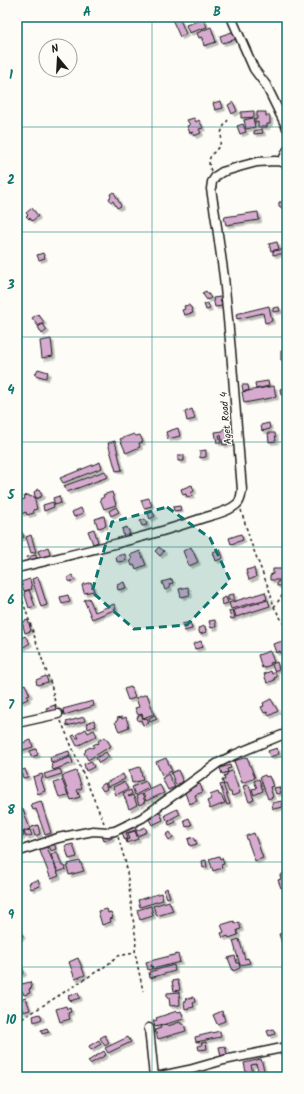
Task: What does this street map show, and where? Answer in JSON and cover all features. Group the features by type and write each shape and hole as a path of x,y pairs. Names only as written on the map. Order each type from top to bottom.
{"street":[{"path":"231,17 254,69 266,85 287,128"},
{"path":"214,178 222,172 257,162 285,162 287,151"},
{"name":"Aget Road 4","path":"214,178 211,189 224,277 242,490 239,503"},
{"path":"17,568 179,526 229,509 239,503"},
{"path":"17,723 58,714"},
{"path":"17,852 58,838 93,831 115,831 142,818 218,763 287,733"},
{"path":"149,1028 155,1077 224,1060 287,1047"}],"path":[{"path":"214,178 210,169 209,161 219,146 223,126 228,120"},
{"path":"239,503 251,543 270,592 274,607 287,632"},
{"path":"274,607 287,588"},
{"path":"115,831 122,847 126,864 136,941 136,953 143,991"},
{"path":"17,1022 107,965 118,956 136,953"}],"highlighted area":[{"path":"167,507 210,538 230,580 187,625 134,629 92,592 112,522"}],"building":[{"path":"171,17 179,17 186,34 180,37"},
{"path":"204,19 207,27 189,33 186,25"},
{"path":"211,27 216,42 204,46 202,37 199,38 197,33"},
{"path":"235,31 237,39 222,43 220,36"},
{"path":"221,101 223,108 215,110 213,103"},
{"path":"233,102 237,111 232,114 228,105"},
{"path":"254,111 254,117 241,118 241,112"},
{"path":"257,112 266,112 266,116 270,116 270,124 267,124 267,127 258,127 258,122 255,123 255,119 257,119"},
{"path":"194,118 196,122 199,120 203,128 199,129 201,133 194,136 193,132 190,133 187,126 190,125 187,120"},
{"path":"253,118 255,127 246,129 244,120"},
{"path":"243,124 246,132 240,134 237,126"},
{"path":"262,129 263,133 254,134 254,131"},
{"path":"114,192 121,206 117,208 113,201 111,202 109,198 111,197 110,194"},
{"path":"279,202 284,202 284,207 279,207"},
{"path":"32,208 38,216 32,221 26,216 28,215 26,213"},
{"path":"258,212 259,220 226,225 224,217"},
{"path":"277,242 279,249 271,251 269,244"},
{"path":"287,249 287,253 273,255 273,251"},
{"path":"43,253 45,258 39,260 37,255"},
{"path":"206,291 211,298 207,300 202,293"},
{"path":"220,297 222,306 215,307 213,298"},
{"path":"208,303 210,309 206,310 204,304"},
{"path":"189,305 193,313 184,315 182,310 185,309 184,306"},
{"path":"269,306 272,321 265,323 263,313 237,319 236,314"},
{"path":"279,307 280,311 273,312 273,308"},
{"path":"38,314 44,322 38,326 32,318"},
{"path":"43,324 47,330 42,334 38,327"},
{"path":"51,339 53,356 42,358 40,341"},
{"path":"281,351 286,351 285,360 281,360"},
{"path":"38,369 48,372 46,378 35,375"},
{"path":"268,381 269,386 256,389 255,383"},
{"path":"242,385 248,385 249,391 243,391"},
{"path":"274,386 276,397 244,403 242,392"},
{"path":"287,387 287,394 281,395 280,389"},
{"path":"192,409 195,419 187,421 185,412"},
{"path":"269,423 270,429 262,431 261,425"},
{"path":"178,428 180,436 168,439 166,432"},
{"path":"228,428 228,430 233,429 236,443 223,445 221,435 219,435 221,443 217,443 215,432 223,431 223,429"},
{"path":"268,433 275,433 276,441 269,442"},
{"path":"134,434 136,436 140,435 143,442 139,443 140,447 126,453 120,439"},
{"path":"115,441 122,470 116,471 108,443"},
{"path":"206,450 206,457 200,458 200,451"},
{"path":"178,455 184,455 184,461 178,461"},
{"path":"100,462 102,468 63,483 60,478"},
{"path":"105,471 108,477 67,492 64,486"},
{"path":"192,485 194,491 191,493 192,496 187,497 186,494 183,495 181,489"},
{"path":"39,489 42,496 36,499 34,492"},
{"path":"112,492 116,505 104,509 100,499 104,497 103,495"},
{"path":"29,495 30,497 34,496 37,509 33,510 34,513 27,515 26,512 21,514 18,501 25,499 24,496"},
{"path":"59,496 61,503 55,505 53,498"},
{"path":"149,498 152,506 144,508 141,500"},
{"path":"53,502 54,507 44,511 43,505"},
{"path":"180,506 181,510 174,511 173,507"},
{"path":"116,507 119,512 111,516 109,511"},
{"path":"81,508 83,513 74,517 72,512"},
{"path":"152,511 155,516 150,519 148,514"},
{"path":"104,516 106,526 98,528 95,519"},
{"path":"145,519 147,525 142,526 140,521"},
{"path":"127,527 130,534 124,537 122,529"},
{"path":"94,529 98,542 93,544 88,531"},
{"path":"22,532 24,537 17,540 17,534"},
{"path":"241,534 243,540 231,544 229,538"},
{"path":"31,535 36,552 31,553 26,537"},
{"path":"48,547 51,556 42,560 38,551"},
{"path":"159,547 164,551 160,556 155,551"},
{"path":"191,547 198,562 189,566 183,551"},
{"path":"220,549 223,558 216,561 213,552"},
{"path":"140,551 146,565 136,569 134,565 132,566 130,560 132,559 130,555"},
{"path":"125,554 126,561 117,562 116,556"},
{"path":"36,555 37,561 29,564 27,557"},
{"path":"254,568 256,577 249,580 246,570"},
{"path":"273,569 283,569 283,580 270,580 270,575 273,574"},
{"path":"72,575 75,579 70,582 67,578"},
{"path":"38,577 47,605 41,607 32,579"},
{"path":"30,579 32,589 24,591 21,582"},
{"path":"172,579 173,583 169,584 170,588 165,590 162,582"},
{"path":"284,581 284,586 277,586 277,582"},
{"path":"91,582 94,591 84,593 82,585"},
{"path":"124,582 126,588 118,590 117,585"},
{"path":"188,587 190,595 181,597 179,589"},
{"path":"29,590 35,606 29,608 24,592"},
{"path":"265,592 267,599 231,609 229,603"},
{"path":"234,594 234,600 228,600 228,595"},
{"path":"68,595 70,602 62,604 60,597"},
{"path":"226,597 228,603 222,605 221,599"},
{"path":"89,598 95,612 114,604 116,609 92,619 84,600"},
{"path":"268,600 270,606 236,617 234,610"},
{"path":"233,610 235,618 231,619 229,611"},
{"path":"28,620 31,631 25,633 22,622"},
{"path":"215,620 216,627 211,628 209,621"},
{"path":"190,622 192,629 184,631 182,624"},
{"path":"205,626 206,632 200,634 198,628"},
{"path":"25,636 30,643 22,648 17,640"},
{"path":"286,640 286,652 280,653 280,651 276,653 273,644"},
{"path":"201,641 203,647 195,649 193,644"},
{"path":"270,651 274,662 270,663 271,665 262,668 258,655"},
{"path":"277,662 279,669 274,671 272,664"},
{"path":"271,671 272,674 275,672 277,677 274,678 275,680 267,683 264,674"},
{"path":"46,676 48,682 37,685 36,680"},
{"path":"25,684 30,695 27,696 28,699 21,702 20,700 17,701 17,687"},
{"path":"131,687 135,698 128,700 124,689"},
{"path":"147,694 154,714 143,718 142,714 138,715 135,708 139,707 136,698"},
{"path":"271,699 278,711 269,716 267,712 264,713 261,707 264,706 263,703"},
{"path":"93,701 94,706 64,715 63,709"},
{"path":"55,705 56,710 48,713 46,708"},
{"path":"141,715 143,719 147,718 149,723 143,725 141,720 138,721 137,717"},
{"path":"155,715 157,719 150,722 149,718"},
{"path":"84,717 85,721 67,726 66,722"},
{"path":"122,717 122,719 126,717 129,727 119,731 115,722 118,720 117,718"},
{"path":"94,720 96,726 88,729 87,723"},
{"path":"86,729 88,733 94,730 97,736 77,746 72,736 75,735 79,738 77,734"},
{"path":"105,737 111,746 88,760 84,753 86,751 85,750 90,747 94,747 93,745 98,744 98,741"},
{"path":"31,740 33,747 17,752 17,745"},
{"path":"277,748 279,754 270,757 268,751"},
{"path":"36,749 38,755 31,757 30,751"},
{"path":"69,751 70,756 51,762 50,757"},
{"path":"106,752 109,757 99,763 96,758"},
{"path":"71,757 73,763 53,770 51,764"},
{"path":"247,757 255,778 242,783 234,761"},
{"path":"166,758 172,771 162,775 156,762"},
{"path":"91,761 94,767 86,771 84,764"},
{"path":"230,765 231,768 227,769 228,772 222,774 220,768"},
{"path":"140,767 143,780 132,783 129,770"},
{"path":"25,769 28,777 23,778 20,771"},
{"path":"60,769 62,774 46,779 44,774"},
{"path":"178,770 183,782 176,785 171,773"},
{"path":"76,771 82,788 77,790 80,797 71,800 62,776"},
{"path":"232,771 240,793 232,796 226,784 224,785 222,780 225,780 224,776"},
{"path":"42,774 43,778 41,779 45,791 38,794 33,777"},
{"path":"123,774 125,779 108,787 106,783"},
{"path":"168,774 175,787 168,790 162,778"},
{"path":"265,775 266,777 269,776 273,786 270,787 273,797 268,799 260,777"},
{"path":"259,779 263,791 254,795 252,789 257,788 254,781"},
{"path":"62,780 68,795 59,797 54,783"},
{"path":"146,781 149,788 135,795 132,787"},
{"path":"124,782 128,789 116,795 113,787"},
{"path":"105,783 107,789 103,791 100,786"},
{"path":"200,784 203,792 195,795 197,801 189,804 184,790"},
{"path":"223,784 230,804 227,805 220,785"},
{"path":"160,785 164,793 146,801 143,793"},
{"path":"249,785 254,800 249,802 243,786"},
{"path":"279,787 281,793 276,794 274,788"},
{"path":"131,790 132,794 128,796 133,795 137,805 129,809 123,793"},
{"path":"218,792 225,803 210,809 207,801 211,799 210,795"},
{"path":"142,794 145,802 139,805 136,796"},
{"path":"41,801 51,833 45,835 36,809 33,810 31,804"},
{"path":"282,801 283,807 273,809 272,803"},
{"path":"23,809 30,829 21,832 17,815 20,814 19,810"},
{"path":"177,809 180,814 167,821 165,815"},
{"path":"159,810 163,820 152,825 149,819 152,818 150,814"},
{"path":"189,818 192,825 186,827 184,820"},
{"path":"174,819 176,822 169,825 168,822"},
{"path":"38,825 40,834 35,836 32,827"},
{"path":"134,825 136,830 126,833 128,838 125,840 121,830"},
{"path":"145,827 147,832 138,836 136,831"},
{"path":"30,830 32,835 26,837 24,832"},
{"path":"135,831 138,839 127,843 126,840 130,839 128,833"},
{"path":"23,832 24,836 18,838 17,834"},
{"path":"170,832 173,837 169,840 166,835"},
{"path":"111,833 112,838 104,841 102,836"},
{"path":"254,833 263,858 255,861 246,836"},
{"path":"194,837 197,844 190,846 188,839"},
{"path":"45,843 59,876 51,879 38,846"},
{"path":"54,843 56,849 51,851 49,845"},
{"path":"73,844 77,857 69,859 65,846"},
{"path":"57,852 62,866 65,866 66,869 58,872 51,855"},
{"path":"219,856 220,859 222,858 224,864 221,865 222,868 213,871 209,859"},
{"path":"206,860 207,867 203,868 202,861"},
{"path":"80,861 84,871 69,875 68,864"},
{"path":"287,872 287,890 285,891 283,887 281,888 278,880 281,879 280,875"},
{"path":"38,880 40,886 31,889 29,883"},
{"path":"167,888 170,897 167,898 164,890"},
{"path":"161,893 163,900 140,907 138,900"},
{"path":"284,896 287,896 286,907 283,898 285,898"},
{"path":"169,901 173,911 157,916 153,906"},
{"path":"151,906 153,916 140,920 137,910"},
{"path":"107,909 108,913 111,912 113,918 110,919 111,922 102,925 98,911"},
{"path":"234,921 235,924 239,922 241,929 237,930 238,935 223,938 221,933 224,932 221,925"},
{"path":"17,926 23,936 17,940"},
{"path":"287,932 287,941 282,943 279,934"},
{"path":"239,939 245,959 248,958 250,963 240,965 233,941"},
{"path":"178,954 180,962 153,969 151,965 152,969 148,970 146,962"},
{"path":"235,956 240,968 233,971 228,958"},
{"path":"17,957 24,973 21,975 19,972 17,973"},
{"path":"78,958 85,975 75,979 69,962"},
{"path":"174,965 175,971 150,978 149,972"},
{"path":"178,980 180,990 174,991 172,981"},
{"path":"30,982 32,988 29,989 30,993 24,995 22,991 19,992 17,985"},
{"path":"179,992 180,1005 170,1006 167,993"},
{"path":"78,993 80,998 70,1001 68,996"},
{"path":"194,997 194,1007 185,1009 185,999"},
{"path":"26,998 30,1010 23,1012 19,1000"},
{"path":"66,1006 67,1009 70,1008 71,1012 68,1013 70,1019 60,1022 56,1009"},
{"path":"181,1011 184,1019 155,1027 153,1021 157,1020 156,1018"},
{"path":"222,1011 225,1021 217,1024 213,1015"},
{"path":"40,1014 42,1019 34,1022 33,1016"},
{"path":"180,1022 181,1024 184,1024 186,1031 158,1039 155,1030 161,1028 160,1026 167,1024 168,1026"},
{"path":"47,1028 49,1032 42,1034 41,1030"},
{"path":"273,1029 275,1034 269,1036 267,1031"},
{"path":"220,1031 221,1037 196,1042 195,1037"},
{"path":"105,1035 109,1043 105,1046 100,1038"},
{"path":"128,1037 131,1042 108,1053 105,1048"},
{"path":"99,1040 101,1044 91,1050 89,1046"},
{"path":"206,1042 207,1049 199,1050 198,1046 202,1045 201,1043"},
{"path":"225,1046 227,1054 221,1056 219,1047"},
{"path":"104,1051 106,1055 90,1064 88,1061"},
{"path":"261,1059 266,1077 260,1077 256,1064 251,1065 254,1077 247,1077 244,1063"}]}
